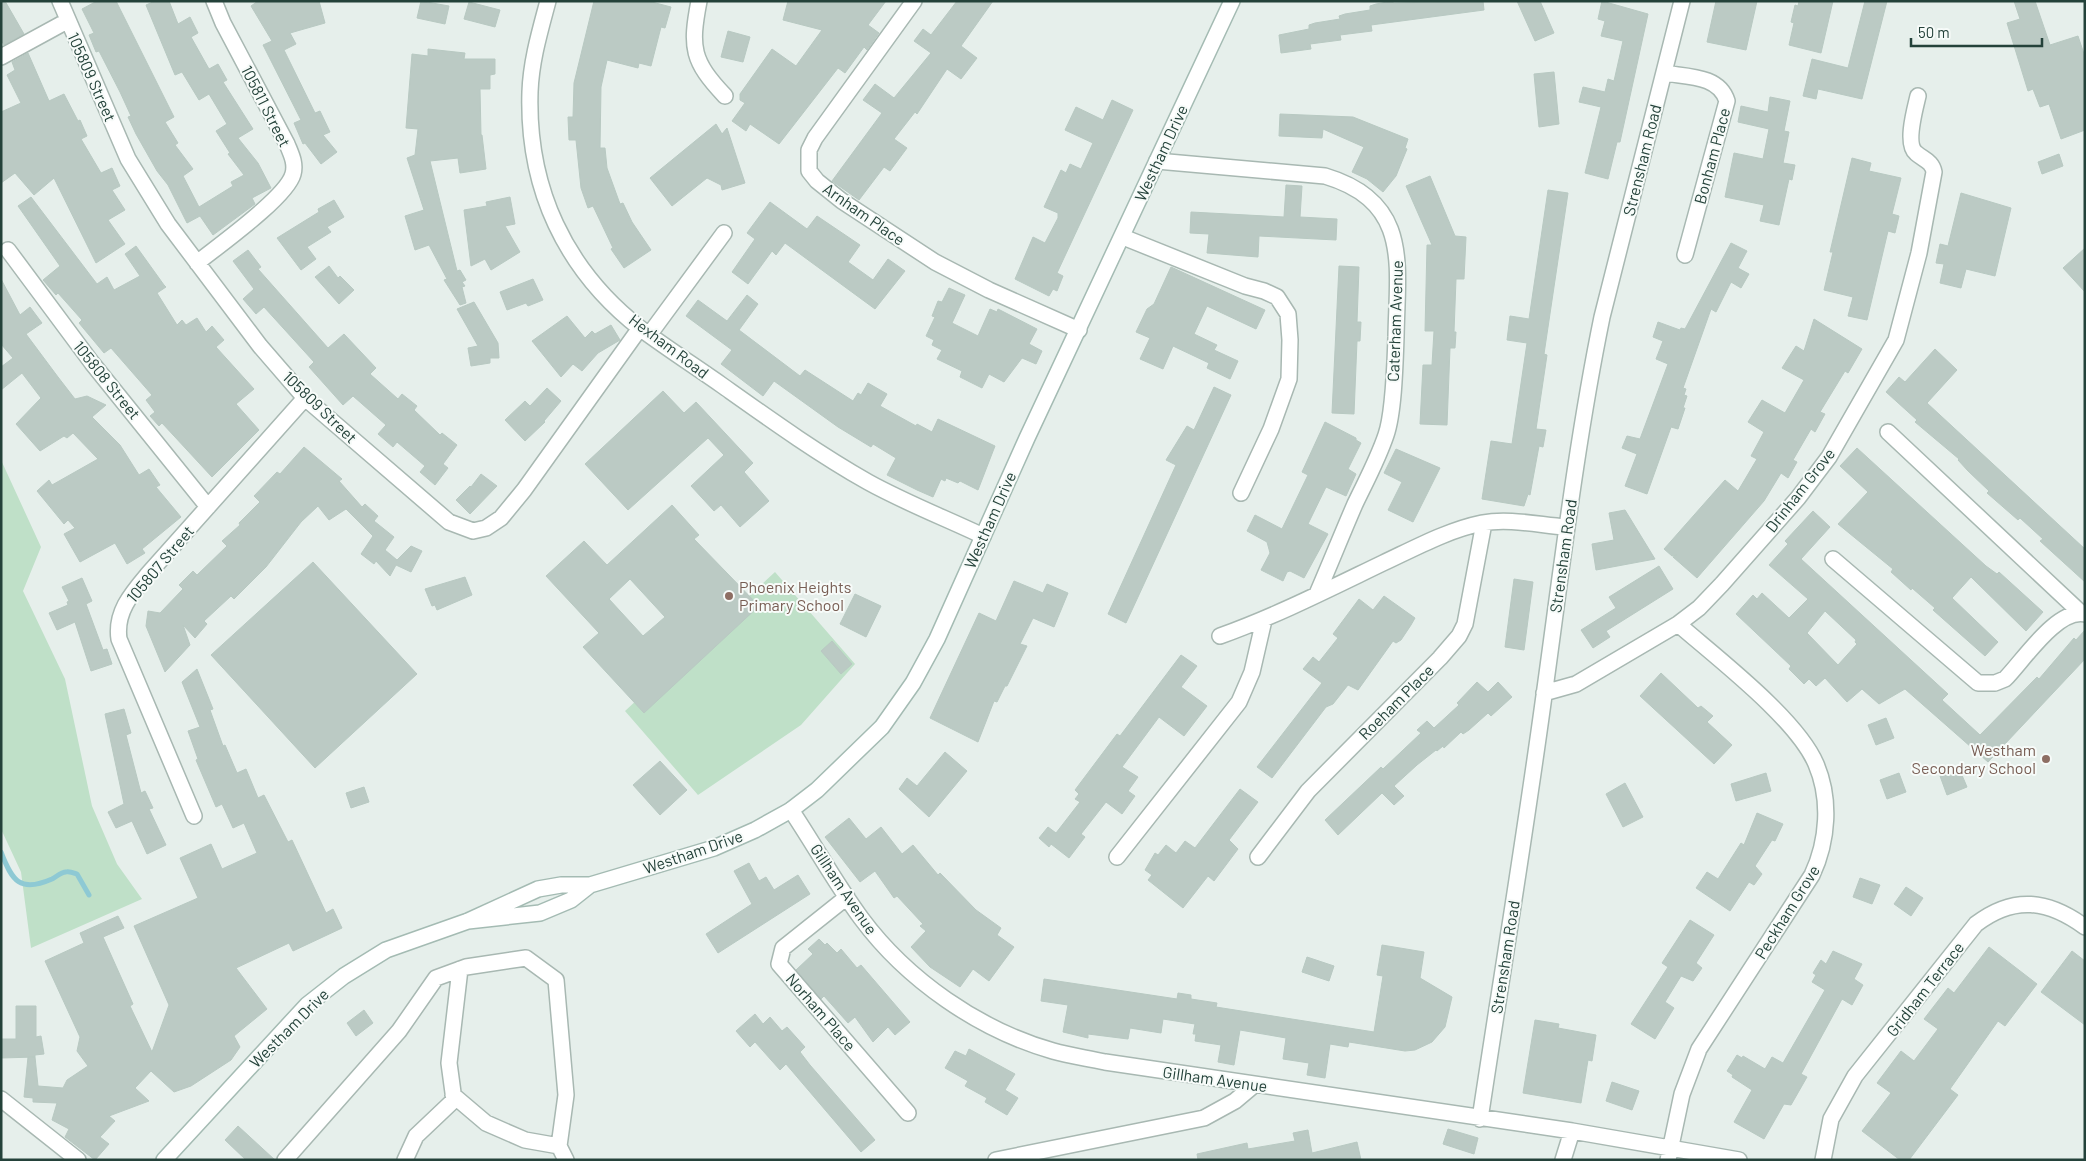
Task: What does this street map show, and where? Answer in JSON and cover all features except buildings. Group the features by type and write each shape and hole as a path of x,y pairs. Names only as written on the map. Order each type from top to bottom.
{"street":[{"name":"105809 Street","path":"60,1 67,21 128,158 168,224 260,346 306,398 449,522 473,531 486,528 501,518 645,331 724,233"},
{"name":"105811 Street","path":"197,263 267,206 286,186 293,174 294,161 287,144 223,23 214,1"},
{"name":"Hexham Road","path":"548,1 536,44 530,91 533,150 545,203 570,252 600,290 645,331 792,436 869,483 982,536"},
{"path":"699,1 693,38 695,53 706,77 724,96"},
{"name":"Arnham Place","path":"914,1 815,138 808,150 809,171 817,181 842,201 935,262 989,290 1079,330"},
{"name":"Westham Drive","path":"164,1160 307,1005 344,976 386,950 468,922 538,889 561,885 590,885 714,848 755,830 791,810 817,790 853,758 882,727 913,683 937,639 982,536 1232,1"},
{"name":"Strensham Road","path":"1480,1119 1544,693 1566,527 1602,316 1682,1"},
{"name":"105809 Street","path":"1,57 67,21"},
{"name":"Bonham Place","path":"1664,72 1713,81 1723,89 1728,101 1685,255"},
{"name":"Drinham Grove","path":"1544,693 1584,680 1678,624 1700,608 1798,498 1829,457 1896,340 1919,254 1934,172 1929,161 1912,148 1911,133 1918,96"},
{"name":"Caterham Avenue","path":"1157,161 1325,176 1347,183 1372,202 1386,219 1396,242 1399,260 1395,361 1387,434 1317,594"},
{"path":"1123,237 1244,286 1264,291 1277,298 1288,314 1290,332 1288,379 1271,429 1241,493"},
{"name":"105808 Street","path":"8,250 92,363 208,507"},
{"name":"105807 Street","path":"194,816 119,638 118,622 126,603 136,590 306,398"},
{"path":"1888,432 2083,613"},
{"path":"1220,636 1264,620 1463,528 1484,523 1508,522 1566,527"},
{"name":"Roeham Place","path":"1258,856 1308,791 1440,658 1459,636 1469,611 1484,523"},
{"path":"1832,559 1978,683 1995,683 2005,679 2056,623 2071,615 2083,613"},
{"path":"1117,857 1239,702 1252,672 1264,620"},
{"name":"Peckham Grove","path":"1669,1154 1682,1094 1696,1055 1812,875 1824,844 1826,818 1823,787 1816,764 1806,748 1773,709 1678,624"},
{"name":"Gillham Avenue","path":"791,810 866,924 906,967 971,1014 1005,1033 1052,1051 1105,1062 1254,1085 1572,1131 1669,1154 1739,1160"},
{"name":"Westham Drive","path":"468,922 540,914 570,900 590,885"},
{"name":"Norham Place","path":"847,897 783,948 779,964 908,1113"},
{"name":"Gridham Terrace","path":"1823,1160 1831,1119 1855,1076 1976,924 1986,916 2009,906 2034,904 2060,910 2085,927"},
{"path":"285,1160 399,1031 436,978 460,969 526,958 556,980 566,1095 562,1153 486,1123 453,1095"},
{"path":"405,1160 416,1136 454,1100 449,1063 460,969"},
{"path":"996,1160 1204,1118 1235,1101 1254,1085"},
{"path":"1,1100 78,1160"},
{"path":"1563,1160 1572,1131"}],"green space":[{"path":"1,460 41,547 23,591 65,679 92,806 117,864 142,899 31,948 21,872 1,829"},
{"path":"775,572 855,664 801,725 698,795 625,711"}],"waterway":[{"path":"1,852 9,870 19,882 32,885 52,879 62,873 70,872 77,874 89,895"}],"place":[{"name":"Phoenix Heights Primary School","path":"729,596"},
{"name":"Westham Secondary School","path":"2046,759"}]}
